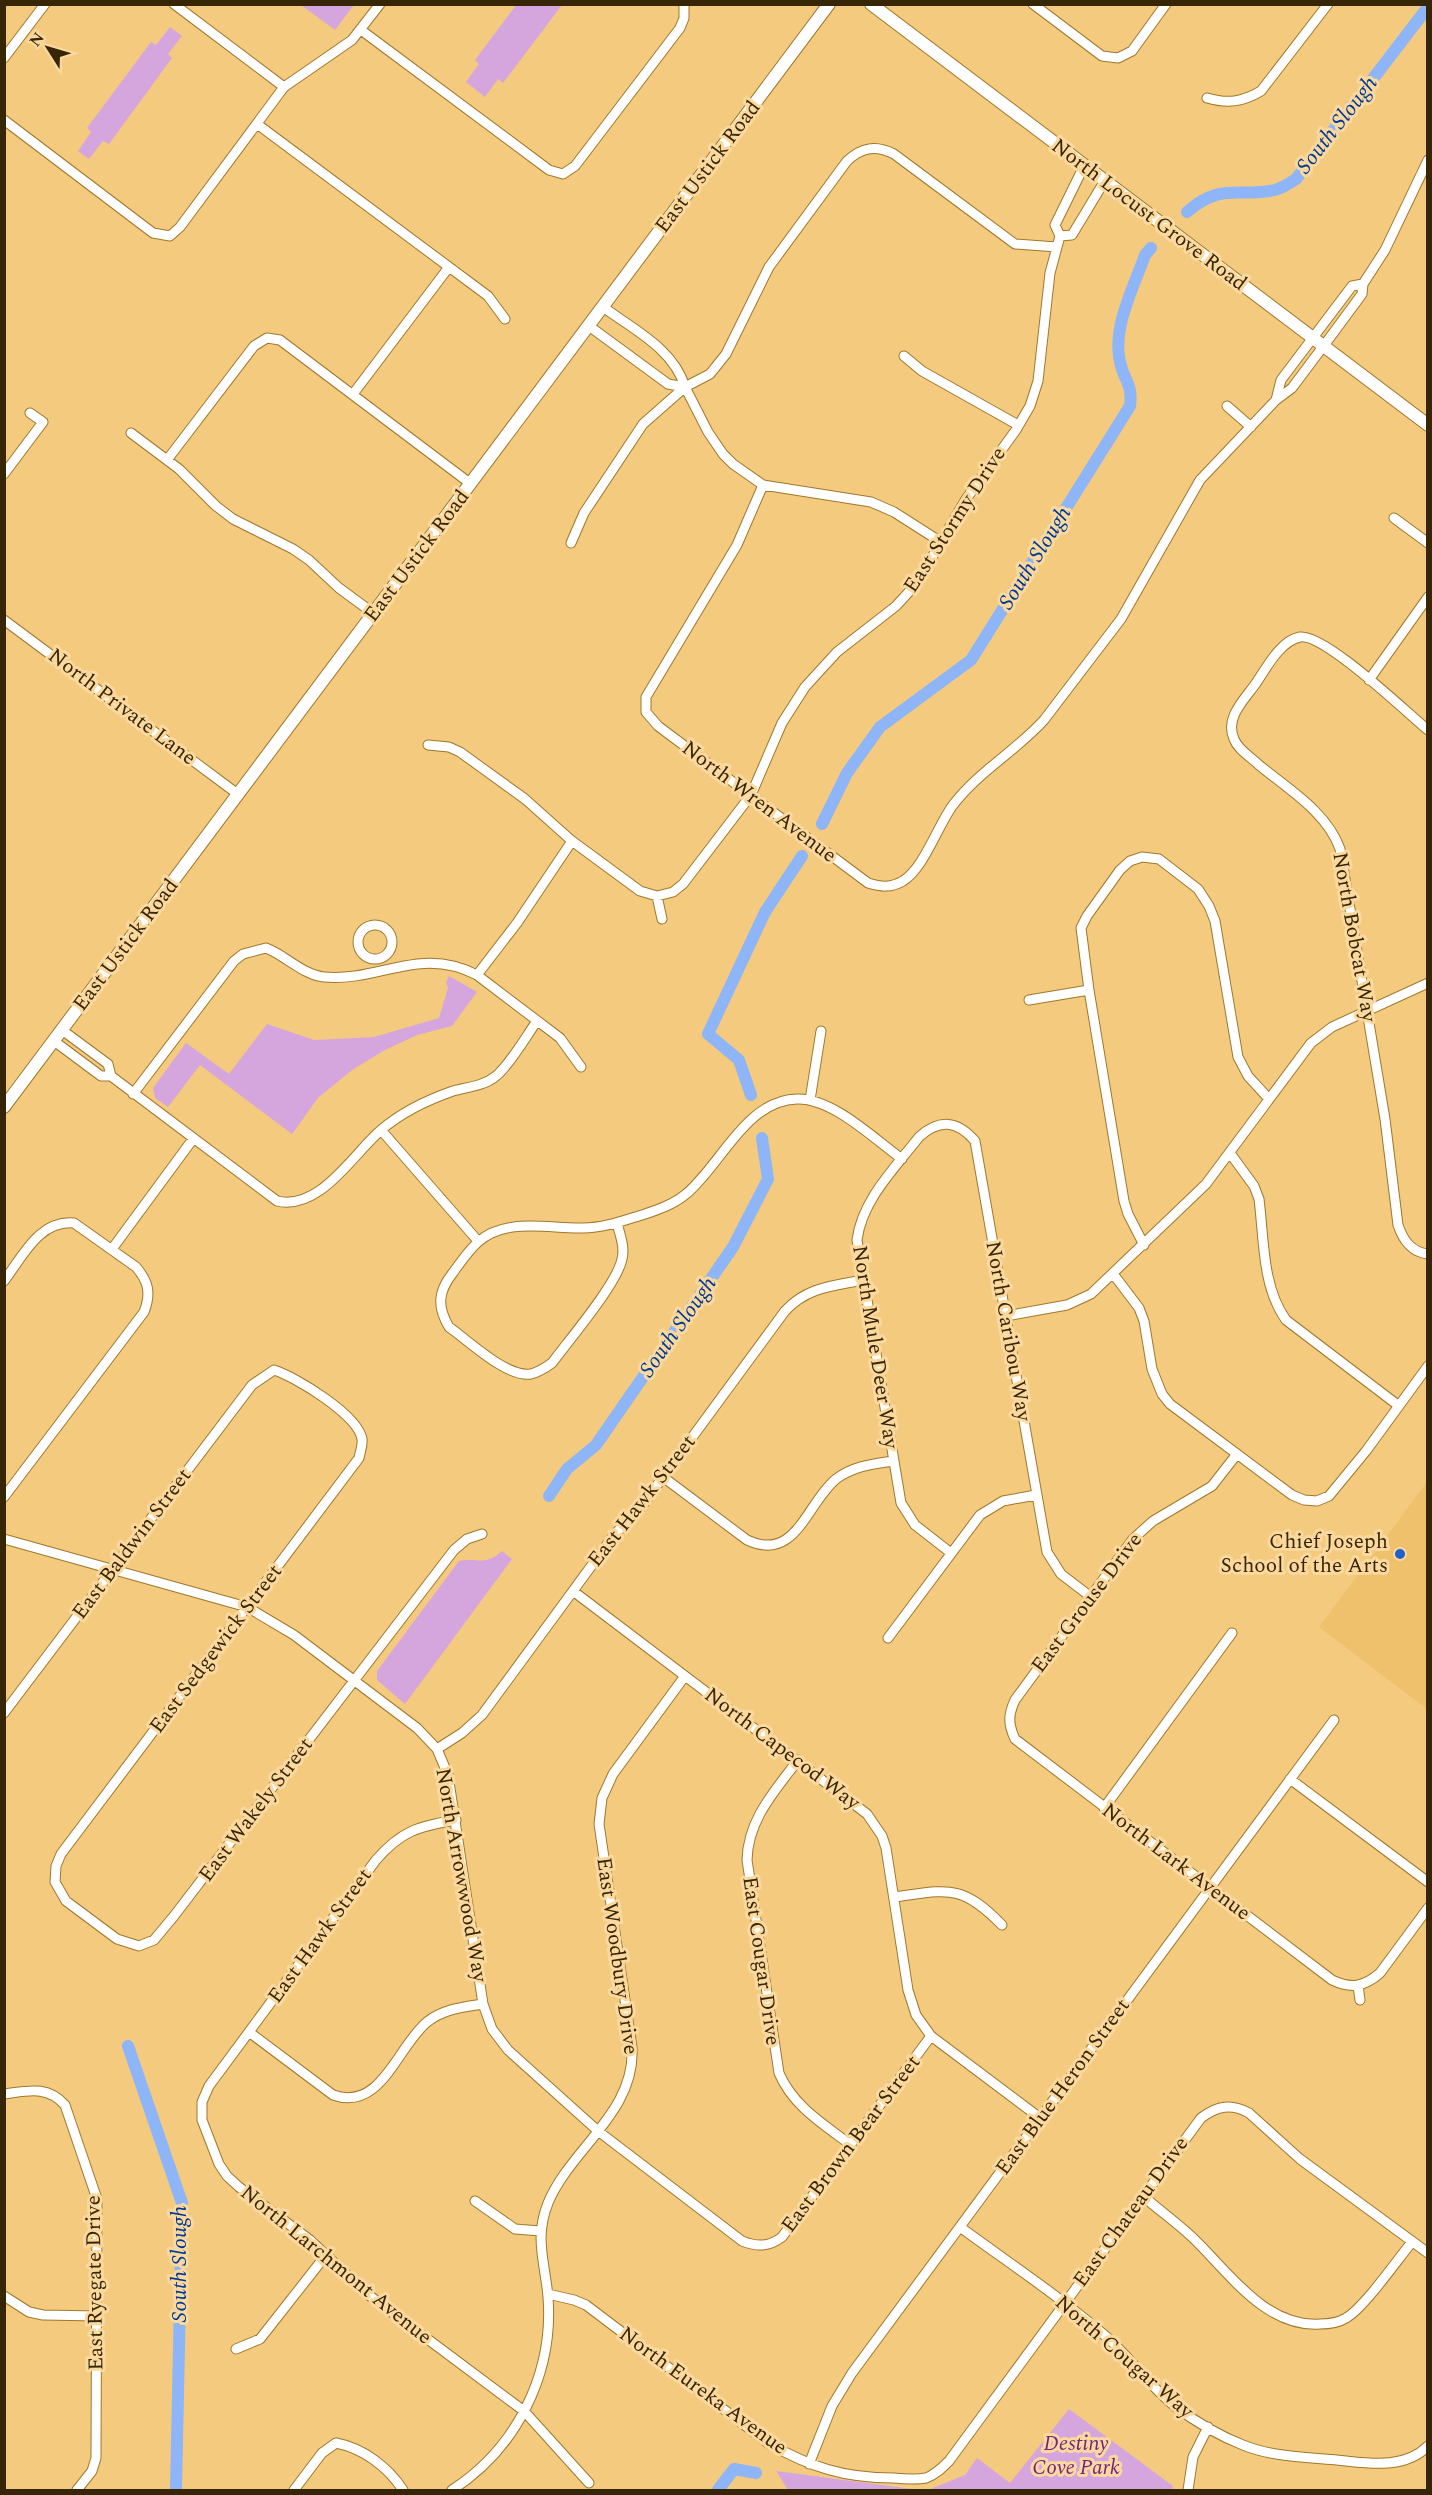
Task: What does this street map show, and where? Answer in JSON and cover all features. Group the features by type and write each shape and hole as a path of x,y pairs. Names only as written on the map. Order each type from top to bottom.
{"main road":[{"name":"East Ustick Road","path":"4,1107 829,4"},
{"name":"North Locust Grove Road","path":"871,4 1428,425"}],"street":[{"path":"4,58 45,4"},
{"path":"174,4 284,87"},
{"path":"4,120 153,233 166,237 180,227 284,87 344,47 361,30 380,4"},
{"path":"1033,4 1102,56 1118,58 1132,51 1166,4"},
{"path":"1207,98 1221,102 1235,102 1261,91 1328,4"},
{"path":"361,30 549,170 563,174 575,166 670,42 683,23 685,8"},
{"path":"257,124 488,296 505,319"},
{"path":"571,543 584,513 643,424 685,387 710,374 726,354 762,278 776,256 856,152 869,148 883,148 894,154 1015,244 1057,247"},
{"path":"1227,406 1251,427 1276,400 1292,388 1362,294 1363,284 1385,250 1428,160"},
{"name":"East Stormy Drive","path":"657,896 673,892 683,884 750,795 782,723 805,687 837,652 906,597 973,488 1030,406 1038,381 1050,273 1060,236 1055,225 1084,166"},
{"path":"1060,236 1072,235 1104,182"},
{"path":"353,394 449,267"},
{"path":"1276,400 1281,380 1352,286 1363,284"},
{"path":"603,307 661,349 680,371 685,387 708,432 723,454 763,485 871,502 894,513 940,542"},
{"path":"589,326 668,384 685,387"},
{"path":"167,460 254,346 267,338 280,339 471,484"},
{"path":"904,356 922,371 1018,425"},
{"path":"4,474 43,422 30,413"},
{"name":"North Wren Avenue","path":"763,485 737,545 646,697 646,712 658,726 868,883 881,887 892,886 915,871 941,824 965,791 1044,720 1134,599 1200,480 1251,427"},
{"path":"131,433 167,460 233,519 293,549 373,613"},
{"path":"1394,518 1428,543"},
{"path":"1428,597 1370,680 1428,730"},
{"name":"North Private Lane","path":"4,620 238,795"},
{"name":"North Bobcat Way","path":"1370,680 1326,645 1299,637 1281,649 1238,707 1232,720 1232,731 1238,746 1319,816 1336,837 1340,849 1385,1119 1398,1225 1402,1238 1411,1248 1428,1254"},
{"path":"428,745 449,747 460,752 525,799 572,841 640,891 657,896 662,919"},
{"path":"477,975 517,923 572,841"},
{"path":"1144,1245 1124,1201 1081,928 1120,870 1130,861 1142,857 1159,859 1197,889 1209,906 1215,921 1238,1057 1248,1077 1269,1099"},
{"path":"134,1094 234,961 251,952 266,948 320,976 335,977 380,971 410,963 447,963 477,975 560,1038 580,1067"},
{"path":"377,960 380,971"},
{"path":"1006,1316 1055,1308 1074,1303 1091,1294 1114,1275 1197,1195 1311,1043 1332,1028 1428,983"},
{"path":"1029,1000 1089,990"},
{"path":"62,1030 108,1064 111,1076 134,1094 277,1201 288,1204 317,1192 342,1172 360,1149 399,1116 426,1102 455,1091 477,1086 497,1076 537,1021"},
{"path":"810,1100 821,1031"},
{"path":"54,1041 101,1076 111,1076"},
{"path":"617,1223 624,1247 622,1261 614,1279 552,1363 540,1371 529,1374 507,1370 449,1327 439,1304 445,1284 478,1241 501,1229 515,1226 586,1228 617,1223 665,1207 687,1193 759,1113 783,1101 810,1100 835,1110 902,1159"},
{"name":"North Caribou Way","path":"902,1159 924,1132 941,1124 954,1125 967,1131 975,1141 1043,1539 1053,1564 1061,1574 1091,1596"},
{"path":"381,1130 478,1241"},
{"path":"112,1249 194,1139"},
{"path":"1230,1153 1254,1186 1259,1199 1270,1284 1278,1309 1286,1320 1399,1406"},
{"name":"North Mule Deer Way","path":"902,1159 870,1203 859,1227 857,1240 900,1497 907,1515 915,1526 951,1553"},
{"path":"4,1281 39,1235 50,1226 62,1222 82,1227 136,1267 144,1276 149,1300 144,1312 4,1497"},
{"path":"1114,1275 1139,1308 1144,1321 1152,1370 1162,1394 1170,1404 1292,1494 1304,1500 1317,1501 1329,1496 1428,1366"},
{"name":"East Hawk Street","path":"437,1749 462,1733 482,1715 615,1535 642,1506 794,1301 818,1288 863,1280"},
{"name":"East Baldwin Street","path":"4,1713 252,1385 274,1370 288,1374 348,1417 357,1427"},
{"name":"East Sedgewick Street","path":"154,1940 139,1946 117,1939 66,1901 55,1882 56,1866 61,1854 359,1458 362,1440 357,1427"},
{"name":"East Grouse Drive","path":"1009,1720 1015,1700 1142,1529 1212,1486 1237,1454"},
{"path":"663,1477 747,1540 759,1546 772,1546 785,1542 795,1533 826,1490 846,1473 857,1467 893,1461"},
{"path":"888,1638 972,1525 991,1507 1036,1495"},
{"name":"East Wakely Street","path":"154,1940 218,1861 454,1550 467,1539 482,1534"},
{"name":"North Arrowwood Way","path":"4,1539 247,1607 294,1635 417,1728 437,1749 448,1775 483,2004 489,2023 499,2040 598,2131 742,2241 765,2246"},
{"name":"North Capecod Way","path":"573,1591 857,1805 875,1824 886,1848 910,2003 922,2026 1040,2118"},
{"path":"1104,1808 1232,1633"},
{"name":"East Woodbury Drive","path":"452,2490 474,2475 493,2457 518,2424 541,2374 546,2348 548,2294 540,2231 553,2193 621,2098 631,2073 633,2060 599,1824 602,1798 613,1774 685,1676"},
{"name":"North Lark Avenue","path":"1009,1720 1015,1739 1104,1808 1332,1980 1344,1985 1358,1986"},
{"name":"East Blue Heron Street","path":"809,2464 841,2390 1334,1720"},
{"name":"East Cougar Drive","path":"798,1760 755,1821 747,1846 747,1860 779,2073 784,2085 800,2106 851,2145"},
{"path":"1290,1779 1428,1882"},
{"name":"East Hawk Street","path":"209,2086 390,1844 407,1832 426,1825 456,1820"},
{"path":"894,1897 931,1892 957,1893 981,1904 1002,1925"},
{"path":"1360,2000 1358,1986 1370,1982 1380,1973 1428,1908"},
{"path":"249,2032 333,2095 344,2099 356,2098 376,2088 427,2022 455,2008 483,2004"},
{"name":"East Brown Bear Street","path":"765,2246 782,2237 932,2036"},
{"name":"North Larchmont Avenue","path":"209,2086 202,2102 202,2120 223,2170 239,2187 310,2240 370,2296 524,2411 589,2483"},
{"name":"East Ryegate Drive","path":"4,2094 40,2089 53,2094 65,2105 97,2199 96,2458 92,2471 77,2490"},
{"name":"East Chateau Drive","path":"935,2474 949,2461 1201,2118 1213,2109 1229,2106 1249,2113 1300,2159 1412,2242"},
{"path":"1143,2196 1190,2236 1251,2296 1272,2312 1292,2322 1313,2325 1335,2323 1348,2317 1360,2306 1412,2242 1428,2253"},
{"path":"476,2201 515,2229 540,2231"},
{"name":"North Cougar Way","path":"960,2227 1064,2303 1109,2340 1174,2406 1244,2445 1265,2451 1373,2464 1394,2463 1411,2458 1428,2446"},
{"path":"236,2349 260,2339 326,2254"},
{"name":"North Eureka Avenue","path":"548,2294 586,2305 768,2443 809,2464 835,2473 877,2478 918,2479 935,2474"},
{"path":"4,2296 29,2312 43,2315 98,2316"},
{"path":"1188,2490 1193,2457 1208,2427"},
{"path":"294,2490 322,2453 336,2443 350,2446 378,2463 403,2490"}],"shaded area":[{"name":"Chief Joseph School of the Arts","path":"1427,1482 1427,1709 1319,1627"}],"green space":[{"path":"517,4 562,5 503,83 498,79 485,97 466,82 479,64 475,60"},
{"path":"301,5 354,5 335,30"},
{"path":"170,27 182,36 168,54 172,58 109,144 103,141 89,159 78,151 91,132 87,128 151,42 156,45"},
{"path":"449,976 477,992 452,1026 417,1035 385,1050 352,1070 318,1098 292,1134 200,1065 168,1107 155,1098 153,1088 186,1043 229,1074 267,1024 314,1040 374,1037 439,1018 448,988 446,982"},
{"path":"502,1551 512,1559 405,1704 377,1680 377,1671 459,1561 491,1559"},
{"name":"Destiny Cove Park","path":"1069,2409 1173,2486 1172,2490 928,2490 965,2475 977,2458 1010,2483"},
{"path":"776,2471 920,2490 788,2490"}],"waterway":[{"name":"South Slough","path":"1187,212 1210,197 1220,194 1275,190 1296,179 1428,7"},
{"name":"South Slough","path":"822,824 847,773 880,727 971,660 1130,406 1129,387 1120,362 1119,335 1130,294 1145,255 1151,248"},
{"name":"South Slough","path":"751,1095 739,1060 708,1034 765,912 802,856"},
{"name":"South Slough","path":"549,1496 567,1469 596,1445 733,1247 768,1179 762,1138"},
{"name":"South Slough","path":"128,2046 182,2203 176,2490"},
{"path":"718,2490 734,2469 756,2473"}],"place":[{"name":"Chief Joseph School of the Arts","path":"1400,1554"}]}
